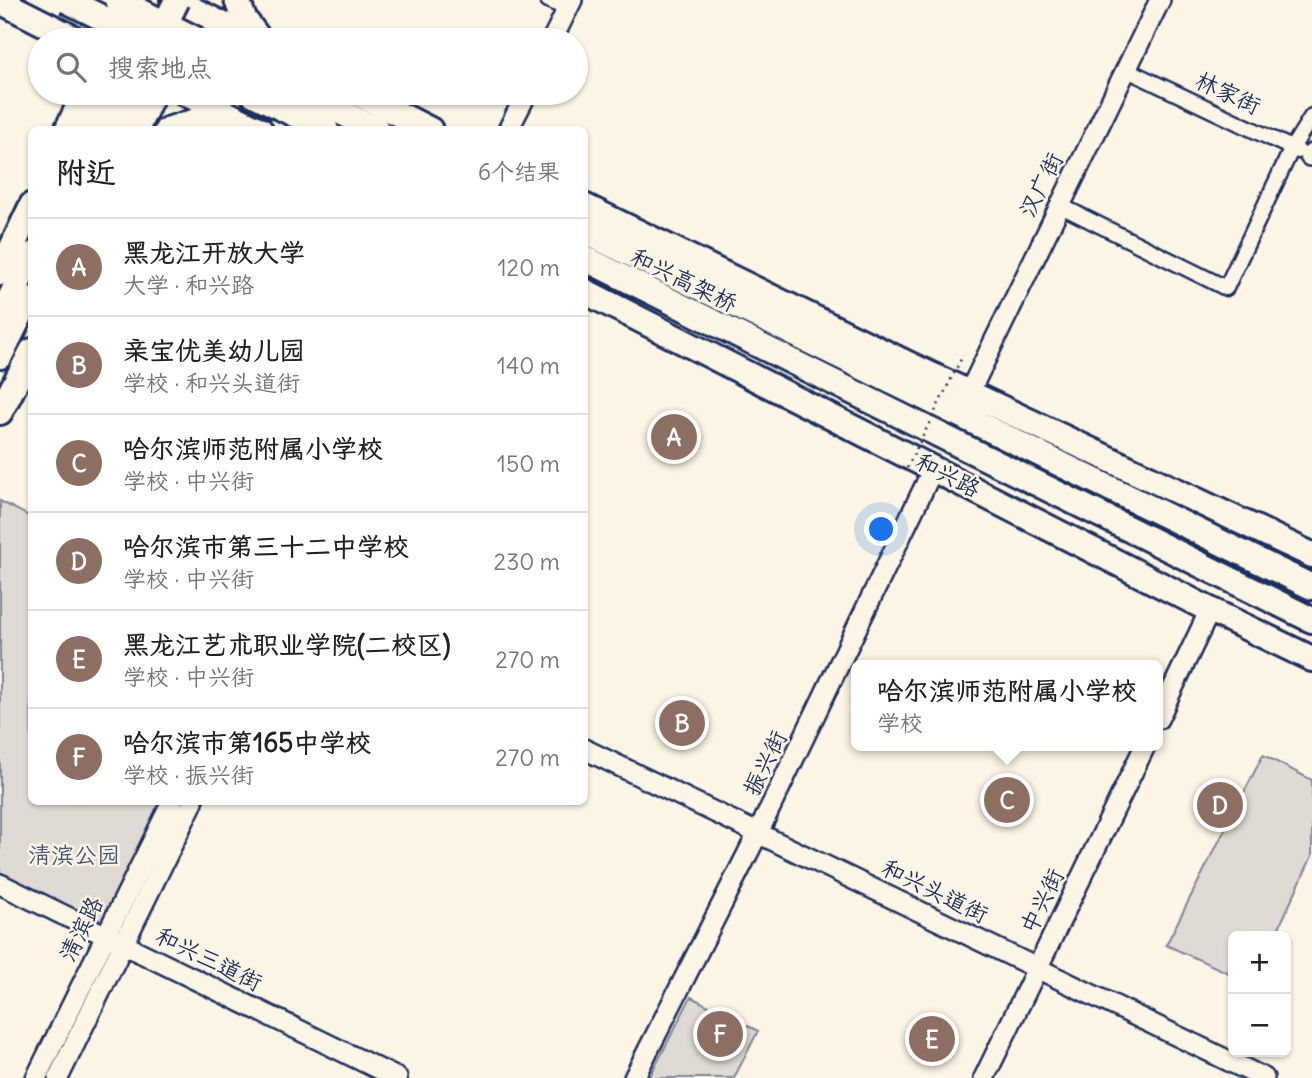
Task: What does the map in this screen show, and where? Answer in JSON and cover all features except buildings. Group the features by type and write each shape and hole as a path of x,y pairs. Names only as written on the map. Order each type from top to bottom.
{"highway":[{"path":"66,0 123,28"},
{"path":"118,0 173,28"},
{"path":"116,28 130,0"},
{"path":"143,28 157,0"},
{"path":"237,0 244,19 251,28"},
{"path":"0,1 40,28"},
{"path":"166,28 185,3"},
{"path":"182,28 185,3"},
{"path":"185,3 232,28"},
{"path":"66,105 67,126"},
{"path":"68,126 79,105"},
{"path":"95,126 105,105"},
{"path":"115,126 125,105"},
{"path":"138,126 147,105"},
{"path":"210,105 252,126"},
{"path":"277,105 319,126"},
{"path":"326,105 369,126"},
{"path":"381,105 422,126"},
{"path":"180,126 206,118 234,117"},
{"path":"588,208 910,365 1312,555"},
{"path":"0,272 28,213"},
{"name":"和兴高架桥","path":"588,233 784,329"},
{"name":"和兴高架桥","path":"588,260 773,351"},
{"path":"0,318 28,262"},
{"name":"和兴路","path":"588,293 1210,610 1312,659"},
{"path":"0,356 28,300"},
{"path":"784,329 910,365"},
{"path":"784,329 1312,587"},
{"name":"和兴路","path":"773,351 1312,620"},
{"path":"0,412 28,359"},
{"path":"727,364 897,414"}],"street":[{"path":"548,0 570,5 558,28"},
{"name":"汉广街","path":"969,393 1160,0"},
{"name":"林家街","path":"1125,69 1306,154"},
{"path":"511,126 521,105"},
{"path":"1059,205 1226,288 1306,154 1312,116"},
{"name":"振兴街","path":"634,1078 758,833 934,467"},
{"path":"1163,707 1210,610"},
{"name":"和兴头道街","path":"588,751 1264,1078"},
{"name":"中兴街","path":"984,1078 1143,751"},
{"name":"清滨路","path":"36,1078 170,805"},
{"name":"清滨路","path":"58,1078 192,805"},
{"name":"和兴三道街","path":"0,884 397,1078"}],"path":[{"path":"907,468 963,355"}],"green space":[{"name":"清滨公园","path":"0,501 28,515 28,805 159,805 99,928 0,877"},
{"path":"1263,755 1312,780 1312,856 1277,931 1228,931 1228,973 1166,945"},
{"path":"691,997 758,1031 734,1078 649,1078"}],"place":[{"name":"黑龙江开放大学","path":"674,437"},
{"name":"亲宝优美幼儿园","path":"682,723"},
{"name":"哈尔滨师范附属小学校","path":"1007,800"},
{"name":"哈尔滨市第三十二中学校","path":"1220,805"},
{"name":"哈尔滨市第165中学校","path":"720,1034"},
{"name":"黑龙江艺术职业学院(二校区)","path":"932,1039"}]}
